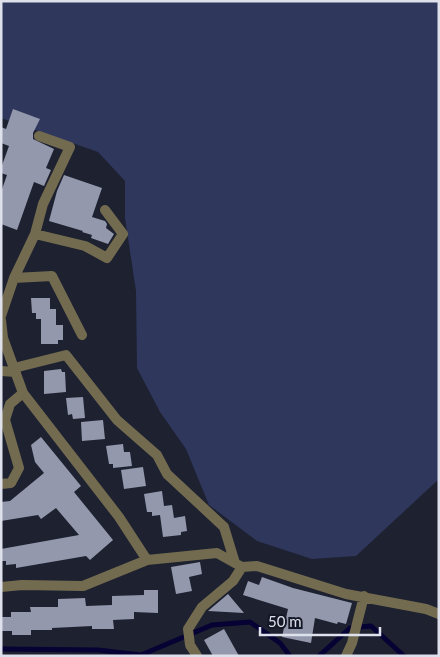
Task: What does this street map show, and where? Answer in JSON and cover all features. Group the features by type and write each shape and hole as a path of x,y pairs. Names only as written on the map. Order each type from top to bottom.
{"street":[{"path":"39,136 70,147 42,204 35,234 14,278 1,318 3,338 23,393 119,517 147,560"},
{"path":"35,234 85,246 107,258 123,234 105,210"},
{"path":"14,278 52,276 82,335"},
{"path":"1,371 15,370 66,355 117,420 157,455 167,474 224,527 238,565 234,581 202,607 188,629 190,646 197,656"},
{"path":"1,484 11,483 19,468 5,420 10,404 23,393"},
{"path":"1,588 22,585 82,586 147,560 217,554 238,565 257,566 346,594 426,609 439,614"},
{"path":"346,656 352,643 364,596"}],"shaded area":[{"path":"1,1 439,1 439,479 356,556 312,559 257,541 209,505 186,449 160,412 137,368 136,291 125,218 125,181 98,152 1,118"}],"building":[{"path":"13,109 40,119 33,133 33,139 54,149 46,168 51,170 44,186 34,182 17,230 1,224 1,192 7,175 1,173 1,168 9,146 1,143 1,127 6,129"},
{"path":"64,175 102,188 92,217 105,221 107,224 106,228 114,234 108,244 91,238 92,235 83,231 49,221 57,191"},
{"path":"31,298 50,298 50,309 56,309 56,325 63,325 63,340 58,340 58,344 41,344 41,319 36,319 36,313 32,313"},
{"path":"61,369 62,372 65,372 66,392 44,394 44,371"},
{"path":"83,397 85,418 73,419 72,414 68,415 66,398"},
{"path":"103,420 105,439 82,441 81,422"},
{"path":"41,437 81,486 74,492 113,540 90,560 86,556 16,568 16,564 6,565 6,561 1,561 1,549 79,535 56,508 41,519 38,515 1,521 1,502 10,501 44,473 35,462 31,445"},
{"path":"123,444 124,452 130,452 132,466 113,468 113,464 109,464 106,446"},
{"path":"143,467 146,486 124,489 121,470"},
{"path":"162,491 164,506 172,505 174,518 185,516 187,531 181,532 181,535 163,537 160,515 152,516 152,512 147,512 144,494"},
{"path":"200,562 202,574 189,577 192,591 176,594 171,567"},
{"path":"262,577 293,588 352,603 346,624 338,622 337,624 315,618 311,643 282,637 288,609 243,595 248,581 259,585"},
{"path":"144,590 158,590 158,613 134,612 134,619 113,620 114,629 92,629 92,626 52,628 52,630 31,630 31,635 12,635 12,631 1,631 1,617 11,617 11,612 31,612 30,607 58,607 58,599 85,598 86,606 112,605 112,596 144,595"},
{"path":"228,594 244,613 208,611"},
{"path":"224,629 239,656 213,656 204,640"}],"waterway":[{"path":"1,649 98,650 141,655 212,625 250,622 280,643 290,656"},
{"path":"319,656 350,628 371,626 404,656"}]}
